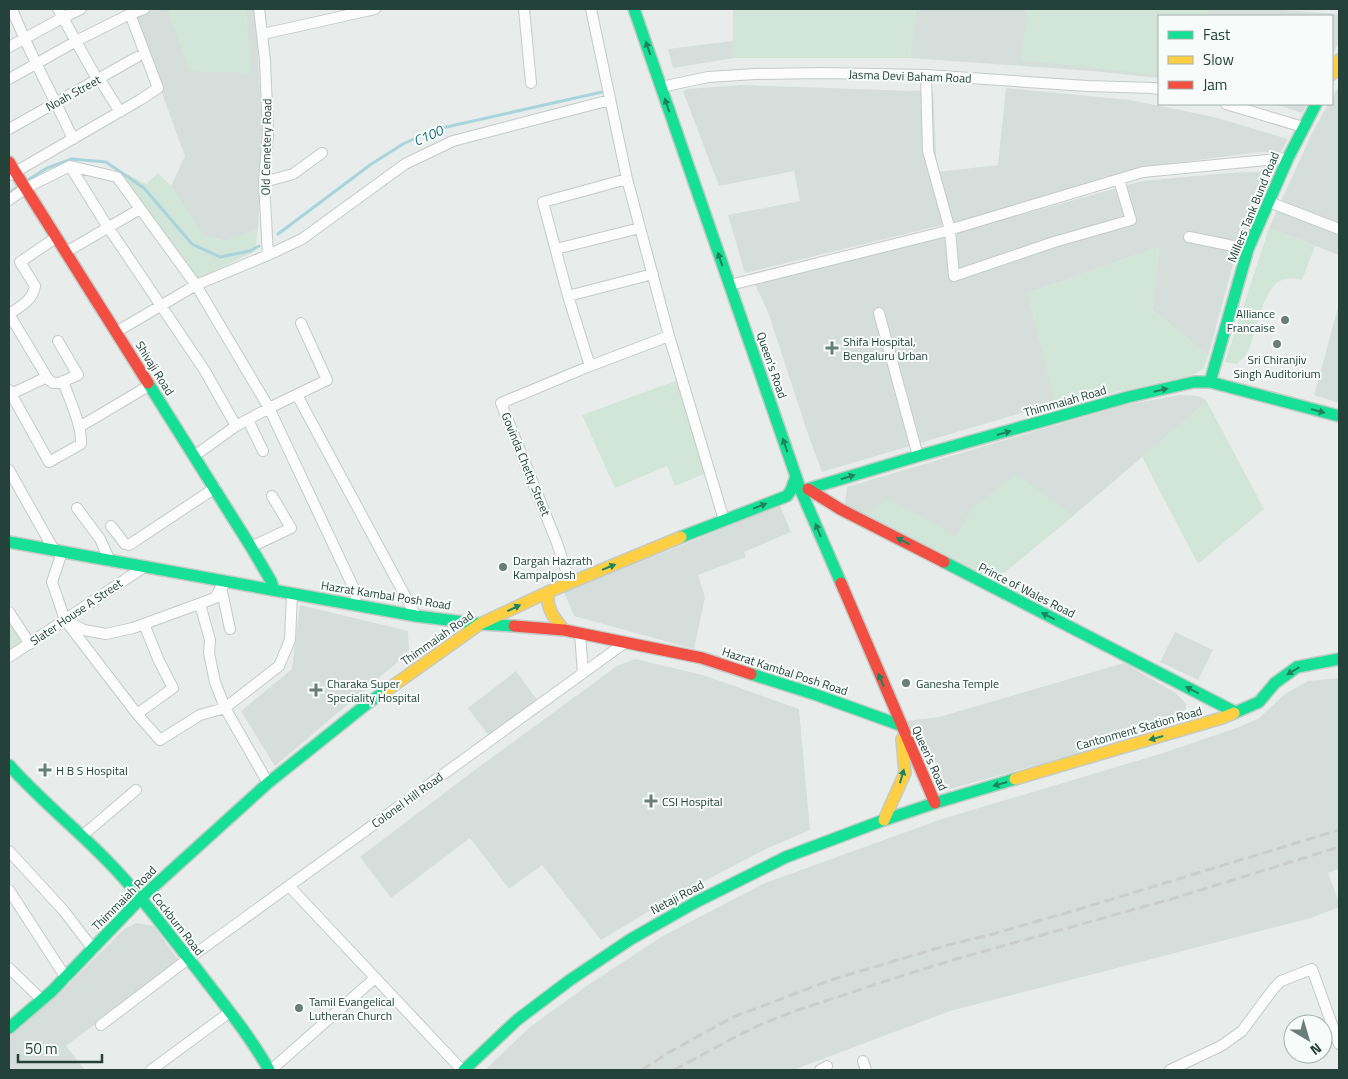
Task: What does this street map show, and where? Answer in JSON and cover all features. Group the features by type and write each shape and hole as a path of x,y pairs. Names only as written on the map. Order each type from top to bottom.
{"street":[{"path":"12,9 23,39 73,139"},
{"path":"9,47 60,13 81,9"},
{"path":"9,79 124,14 144,9"},
{"name":"Old Cemetery Road","path":"259,9 265,60 268,133 264,182 268,256"},
{"path":"263,34 376,9"},
{"path":"524,9 531,83"},
{"path":"591,9 627,179 669,336 724,520"},
{"name":"Queen's Road","path":"634,9 796,476 804,490 900,725 935,803"},
{"path":"60,13 120,112"},
{"path":"9,200 17,177 73,139 158,88 124,14"},
{"name":"Noah Street","path":"9,129 136,57"},
{"path":"1333,72 1339,60"},
{"name":"Jasma Devi Baham Road","path":"661,87 708,77 822,73 926,75 1158,90"},
{"path":"926,75 928,151 950,230 954,276 1054,242 1131,220 1119,180"},
{"path":"116,332 196,285 268,256 302,239 405,164 445,145 610,100"},
{"path":"1229,105 1303,127"},
{"name":"Millers Tank Bund Road","path":"1210,382 1248,249 1288,158 1315,105"},
{"path":"264,182 293,174 322,153"},
{"path":"730,285 950,230 1144,172 1288,158"},
{"path":"17,177 70,166 117,177 196,285 269,408 356,593 355,605"},
{"path":"70,166 205,371 236,426"},
{"name":"Shivaji Road","path":"17,177 251,546 271,581 274,590"},
{"path":"590,366 568,296 543,202 627,179"},
{"path":"1269,202 1339,229"},
{"path":"66,252 140,209"},
{"path":"556,249 640,228"},
{"path":"1189,237 1248,249"},
{"path":"57,238 20,262 35,286 34,292 25,304 9,314 46,377 53,383 63,382 78,375 58,341"},
{"path":"568,296 653,274"},
{"path":"879,314 918,456"},
{"path":"194,456 236,426 327,380 302,323"},
{"name":"Govinda Chetty Street","path":"570,583 557,543 501,403 669,336"},
{"path":"46,377 10,392 49,462 81,444 79,427 63,382"},
{"name":"Thimmaiah Road","path":"804,490 1128,397 1194,382 1210,382 1339,416"},
{"path":"79,427 150,385"},
{"path":"297,395 416,616"},
{"path":"248,420 263,451"},
{"path":"9,470 58,551 52,582 65,620 137,714 160,740 200,715 225,708 279,666 290,640 292,594"},
{"name":"Thimmaiah Road","path":"9,1028 66,978 141,898 268,783 368,702 480,624 548,592 787,496 796,476"},
{"path":"125,564 129,545 214,488"},
{"name":"Prince of Wales Road","path":"804,490 1235,712"},
{"path":"251,546 291,528 272,496"},
{"path":"77,508 100,539 110,561"},
{"path":"111,526 124,544 129,545"},
{"name":"Hazrat Kambal Posh Road","path":"9,542 224,584 274,590 416,616 480,624 564,630 626,642 702,658 814,694 900,725"},
{"name":"Slater House A Street","path":"9,657 144,567"},
{"path":"65,620 84,630 106,634 133,628 215,598 224,584"},
{"path":"224,584 230,629"},
{"path":"548,592 546,602 549,611 564,630"},
{"path":"200,604 210,640 209,653 213,675 225,708 268,783"},
{"path":"9,612 30,644"},
{"path":"137,714 172,688 144,624"},
{"path":"580,633 583,673"},
{"name":"Colonel Hill Road","path":"101,1025 188,959 626,642"},
{"name":"Cantonment Station Road","path":"935,803 1212,721 1259,702 1275,683 1297,667 1339,659"},
{"name":"Queen's Road","path":"884,820 905,773 900,725"},
{"name":"Cockburn Road","path":"9,765 26,785 118,871 230,1012 270,1070"},
{"path":"82,836 136,790"},
{"name":"Netaji Road","path":"463,1070 517,1020 570,980 631,939 696,902 786,857 935,803"},
{"path":"9,851 64,912 93,949"},
{"path":"289,886 463,1070"},
{"path":"9,890 66,978"},
{"path":"9,968 42,1000"},
{"path":"1170,1070 1221,1046 1242,1031 1281,981 1312,969 1339,1044"},
{"path":"270,1070 376,978"},
{"path":"151,1070 230,1012"}],"shaded area":[{"path":"156,9 254,9 262,132 258,229 226,241 204,237 171,186 185,156 134,17"},
{"path":"916,9 1281,9 1339,14 1339,42 1333,54 1333,15 1158,15 1158,78 1092,71 910,58"},
{"path":"733,41 734,58 673,68 668,49"},
{"path":"742,85 933,91 937,172 998,165 1006,88 1130,100 1214,117 1288,139 1281,152 1260,152 1151,166 959,221 745,273 728,215 800,201 794,171 719,186 683,91 687,89"},
{"path":"1339,85 1339,255 1269,228 1311,135 1327,105 1333,105 1333,96"},
{"path":"1278,105 1306,105 1302,113"},
{"path":"1272,171 1237,250 1208,356 1152,309 1159,247 1028,293 1055,403 822,472 768,312 754,282 949,235 1142,181"},
{"path":"1339,304 1339,403 1314,395"},
{"path":"1180,395 1197,396 1207,402 994,581 845,504 847,487 1130,404"},
{"path":"780,506 791,532 744,552 746,557 698,575 705,597 694,649 574,616 564,592"},
{"name":"Charaka Super Speciality Hospital","path":"300,605 408,631 409,650 406,655 275,766 241,711 292,669"},
{"path":"1175,632 1213,650 1198,680 1160,662"},
{"name":"CSI Hospital","path":"635,659 703,675 799,709 810,830 768,848 666,901 601,940 542,865 509,889 470,838 391,898 360,857 617,666"},
{"path":"1124,663 1176,693 1186,704 1186,709 1173,719 1077,754 939,792 907,721 939,717"},
{"path":"516,671 537,700 489,736 468,708"},
{"path":"1339,678 1339,869 1328,873 1339,902 1339,907 1311,918 950,1011 793,1070 485,1070 530,1027 588,985 661,937 765,883 942,819 1163,753 1239,727 1258,719 1285,694 1308,681"},
{"path":"136,923 154,926 179,961 66,1046 85,1070 9,1070 9,1036 63,990 123,930"}],"green space":[{"path":"176,9 246,9 251,73 190,71 168,11"},
{"path":"733,9 916,9 910,58 734,58"},
{"path":"1027,9 1209,9 1208,15 1158,15 1158,75 1021,60"},
{"path":"114,167 146,184 158,173 171,186 204,237 226,241 258,229 255,251 198,279"},
{"path":"1269,228 1315,246 1302,280 1286,279 1278,282 1271,290 1265,300 1244,357 1237,364 1225,362"},
{"path":"1159,247 1152,309 1208,356 1204,368 1188,376 1085,399 1056,409 1028,293"},
{"path":"681,379 707,473 675,486 667,466 615,488 582,415"},
{"path":"1207,402 1264,509 1198,564 1142,457"},
{"path":"1016,474 1073,516 994,581 865,515 889,498 956,537 972,509"},
{"path":"9,618 26,642 9,652"}],"waterway":[{"name":"C100","path":"278,234 370,165 403,144 433,130 602,92"},
{"name":"C100","path":"26,181 47,168 72,159 106,162 144,188 192,244 220,257 250,251 259,246"},
{"name":"C100","path":"9,193 19,186"}],"railway":[{"path":"642,1070 668,1053 733,1017 834,979 948,945 1066,913 1339,830"},
{"path":"674,1070 737,1036 795,1011 956,959 1175,898 1339,847"}],"traffic: fast":[{"path":"634,9 801,491 841,583"},
{"path":"1210,382 1248,249 1288,158 1315,105"},
{"path":"801,491 1128,397 1194,382 1210,382 1339,416"},
{"path":"148,383 251,547 271,581 274,590"},
{"path":"681,537 787,496 796,476"},
{"path":"9,542 416,616 514,626"},
{"path":"944,562 1235,712"},
{"path":"1234,713 1259,702 1275,683 1297,667 1339,659"},
{"path":"751,674 900,725"},
{"path":"9,1028 52,991 141,898 268,783 387,690"},
{"path":"9,765 104,857 138,895 234,1018 269,1070"},
{"path":"464,1070 517,1020 570,980 631,939 696,902 786,857 884,820 1015,779"}],"traffic: slow":[{"path":"1333,72 1339,60"},
{"path":"387,690 480,624 548,592 681,537"},
{"path":"548,592 550,608 564,630"},
{"path":"1015,779 1234,713"},
{"path":"884,820 905,773 902,739"}],"traffic: jam":[{"path":"9,162 148,383"},
{"path":"808,489 840,509 944,562"},
{"path":"841,583 935,803"},
{"path":"514,626 564,630 702,658 751,674"}],"place":[{"name":"Alliance Francaise","path":"1285,320"},
{"name":"Sri Chiranjiv Singh Auditorium","path":"1277,344"},
{"name":"Shifa Hospital, Bengaluru Urban","path":"832,348"},
{"name":"Dargah Hazrath Kampalposh","path":"503,567"},
{"name":"Ganesha Temple","path":"906,683"},
{"name":"Charaka Super Speciality Hospital","path":"316,690"},
{"name":"H B S Hospital","path":"45,770"},
{"name":"CSI Hospital","path":"651,801"},
{"name":"Tamil Evangelical Lutheran Church","path":"299,1008"}]}
